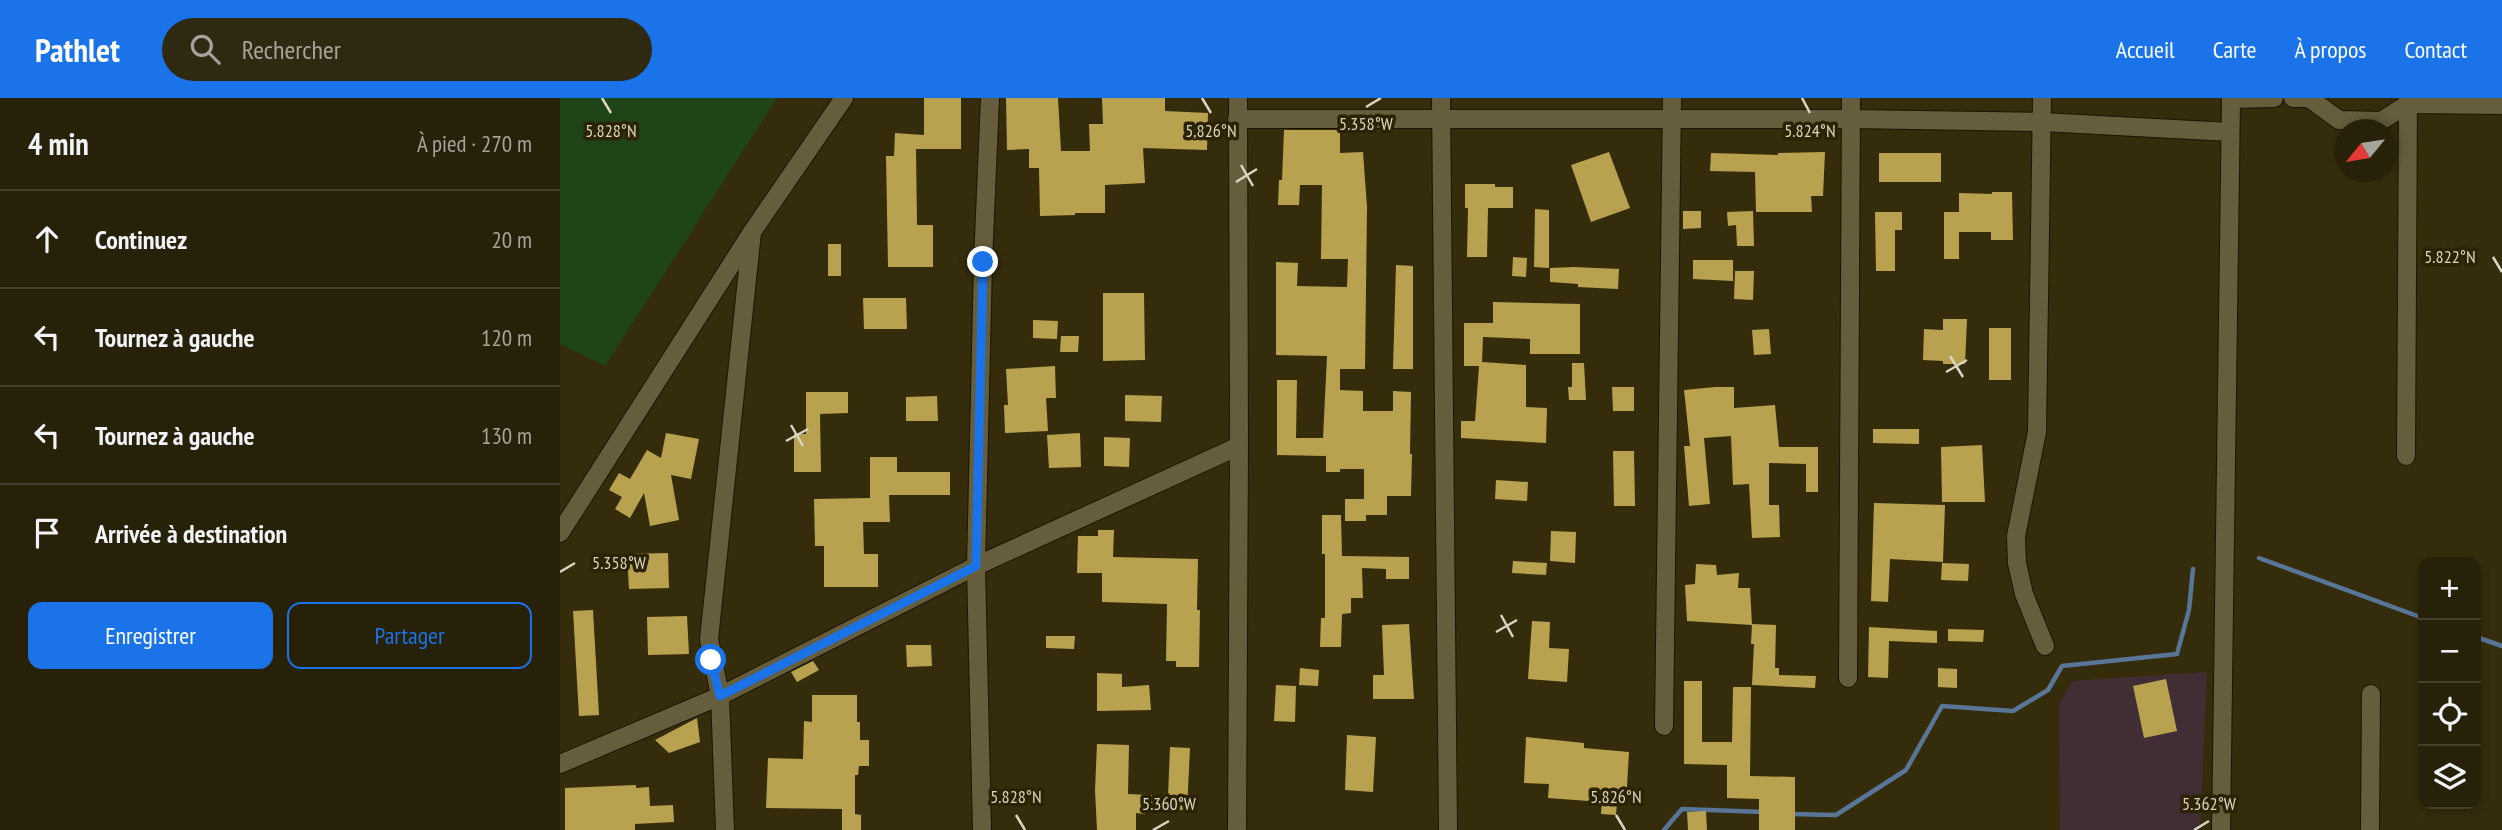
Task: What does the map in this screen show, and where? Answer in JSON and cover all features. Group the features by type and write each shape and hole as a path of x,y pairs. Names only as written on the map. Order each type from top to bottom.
{"street":[{"path":"560,533 752,232 844,98"},
{"path":"982,830 976,566 990,98"},
{"path":"1237,830 1238,98"},
{"path":"1441,98 1448,830"},
{"path":"1664,726 1672,98"},
{"path":"1848,678 1851,98"},
{"path":"2042,98 2037,432 2016,536 2017,563 2024,594 2045,646"},
{"path":"2221,830 2231,99 2274,98"},
{"path":"2293,98 2309,98 2339,120 2381,121 2408,101 2502,105"},
{"path":"2406,456 2408,101"},
{"path":"1237,119 1851,119 2042,122 2230,132"},
{"path":"725,830 720,696 709,639 752,232"},
{"path":"560,764 720,696 976,566 1239,446"},
{"path":"2370,830 2371,694"}],"shaded area":[{"path":"2207,672 2200,830 2060,830 2059,705 2072,681"}],"green space":[{"path":"560,98 777,98 605,366 560,344"}],"building":[{"path":"924,98 961,98 961,149 916,149 917,225 933,225 933,267 888,267 886,156 894,156 895,133 924,135"},
{"path":"1006,98 1058,98 1061,151 1090,151 1089,124 1103,124 1102,98 1165,98 1165,111 1208,113 1207,150 1143,148 1145,183 1105,185 1105,213 1040,216 1039,168 1029,168 1029,149 1007,150"},
{"path":"1284,130 1340,130 1340,153 1363,152 1367,207 1365,369 1340,369 1340,390 1363,391 1363,411 1393,411 1393,391 1411,392 1412,454 1411,496 1387,496 1387,515 1366,515 1366,521 1345,521 1345,499 1364,499 1364,469 1326,472 1326,456 1277,455 1277,380 1297,380 1296,438 1323,438 1327,356 1276,355 1276,262 1298,263 1297,286 1347,287 1348,259 1321,259 1322,185 1300,185 1299,205 1278,205"},
{"path":"1609,152 1630,208 1591,222 1571,165"},
{"path":"1825,152 1823,196 1811,196 1812,212 1756,212 1755,172 1710,171 1711,153 1778,155"},
{"path":"1879,153 1941,153 1941,182 1879,182"},
{"path":"1465,184 1513,187 1513,208 1488,208 1487,257 1467,257 1468,208 1465,208"},
{"path":"2012,192 2013,240 1991,240 1991,232 1959,232 1959,259 1944,259 1944,212 1959,212 1959,193"},
{"path":"1535,209 1549,210 1549,268 1534,267"},
{"path":"1683,211 1701,211 1701,228 1683,229"},
{"path":"1753,211 1754,246 1737,246 1736,225 1728,226 1727,212"},
{"path":"1875,212 1902,212 1902,230 1895,230 1895,271 1876,271"},
{"path":"828,244 841,244 841,276 828,276"},
{"path":"1513,257 1527,258 1526,277 1512,276"},
{"path":"1693,260 1733,260 1733,281 1693,279"},
{"path":"1396,265 1413,266 1413,369 1393,369"},
{"path":"1550,268 1619,269 1618,289 1578,287 1578,284 1550,282"},
{"path":"1735,271 1754,271 1753,300 1734,299"},
{"path":"1103,293 1144,293 1145,360 1103,361"},
{"path":"863,298 906,298 907,329 864,329"},
{"path":"1493,302 1580,304 1580,354 1530,354 1530,339 1483,337 1482,362 1526,365 1526,407 1547,408 1546,443 1461,438 1461,421 1475,421 1479,366 1464,366 1464,323 1493,323"},
{"path":"1943,319 1967,319 1965,364 1923,360 1924,329 1943,330"},
{"path":"1033,320 1058,321 1057,339 1033,338"},
{"path":"1989,328 2011,328 2011,380 1989,380"},
{"path":"1769,329 1771,354 1754,355 1752,330"},
{"path":"1061,336 1079,336 1078,352 1060,352"},
{"path":"1572,363 1584,363 1586,400 1569,400"},
{"path":"1055,366 1056,398 1046,398 1048,431 1005,433 1004,405 1008,405 1006,369"},
{"path":"1612,387 1634,387 1634,411 1613,411"},
{"path":"1734,387 1734,408 1775,405 1779,447 1818,447 1818,492 1806,492 1806,464 1769,463 1769,505 1779,505 1780,537 1752,538 1749,484 1733,485 1731,436 1704,438 1710,504 1689,506 1684,446 1690,446 1684,390"},
{"path":"806,392 848,392 848,413 820,414 821,472 794,472 794,434 806,434"},
{"path":"1125,395 1162,396 1161,422 1125,421"},
{"path":"937,396 938,421 906,421 906,397"},
{"path":"1873,429 1919,429 1919,444 1873,443"},
{"path":"666,433 699,439 691,479 671,475 679,520 650,526 644,493 630,518 615,509 622,497 609,490 619,473 630,479 647,450 661,458"},
{"path":"1080,433 1081,467 1049,468 1047,435"},
{"path":"1104,437 1130,438 1129,467 1104,466"},
{"path":"1982,445 1985,502 1942,502 1941,447"},
{"path":"1613,451 1634,451 1635,506 1614,506"},
{"path":"870,457 897,457 897,472 950,472 950,495 889,495 890,522 863,522 864,554 878,554 878,587 824,587 824,546 815,546 814,499 870,498"},
{"path":"1496,480 1528,482 1527,501 1495,499"},
{"path":"1874,503 1945,505 1943,562 1890,559 1888,602 1871,601"},
{"path":"1322,515 1341,515 1342,556 1409,557 1409,579 1386,579 1386,569 1362,568 1363,598 1351,598 1351,613 1342,614 1341,647 1320,647 1321,618 1325,618"},
{"path":"1098,530 1114,530 1113,557 1198,559 1199,667 1176,667 1176,661 1166,661 1167,604 1102,602 1102,573 1077,573 1078,536 1098,536"},
{"path":"1551,531 1576,532 1575,563 1550,561"},
{"path":"668,553 669,588 629,589 627,554"},
{"path":"1513,561 1547,563 1546,575 1512,573"},
{"path":"1942,563 1969,564 1968,581 1941,580"},
{"path":"1696,564 1716,565 1717,575 1739,573 1738,588 1750,588 1752,625 1687,621 1685,585 1695,584"},
{"path":"593,610 599,715 579,716 573,611"},
{"path":"687,616 689,654 648,655 647,617"},
{"path":"1532,621 1550,622 1549,648 1569,649 1567,682 1528,679"},
{"path":"1409,624 1414,699 1373,699 1373,675 1384,675 1382,625"},
{"path":"1752,624 1776,625 1775,668 1779,668 1779,675 1816,676 1815,688 1752,685"},
{"path":"1869,627 1937,631 1937,643 1889,641 1888,678 1868,677"},
{"path":"1948,629 1984,630 1983,642 1948,641"},
{"path":"1046,636 1075,636 1074,649 1046,648"},
{"path":"906,645 931,645 932,666 907,667"},
{"path":"813,661 819,670 797,682 791,672"},
{"path":"1300,668 1319,670 1318,686 1299,685"},
{"path":"1938,668 1957,669 1957,688 1938,687"},
{"path":"1097,673 1122,674 1122,687 1149,685 1151,710 1097,711"},
{"path":"2166,679 2177,731 2144,738 2133,686"},
{"path":"1684,681 1702,681 1702,742 1732,742 1733,687 1751,687 1750,776 1795,777 1795,830 1759,830 1759,799 1727,798 1727,765 1684,764"},
{"path":"1276,685 1296,686 1295,722 1274,721"},
{"path":"812,695 857,695 860,740 869,740 869,766 859,766 858,775 855,775 855,814 861,815 861,830 842,830 842,809 766,808 768,758 803,759 804,721 812,722"},
{"path":"697,718 700,742 669,753 655,740"},
{"path":"1347,735 1376,737 1373,792 1345,790"},
{"path":"1526,737 1584,743 1584,748 1629,752 1626,803 1617,803 1616,815 1601,814 1602,802 1548,798 1549,784 1524,783"},
{"path":"1097,744 1129,745 1128,794 1168,796 1170,747 1190,748 1187,810 1145,809 1145,814 1136,813 1136,830 1097,830"},
{"path":"636,785 636,788 649,787 650,806 673,805 674,822 635,824 635,830 565,830 565,788"},
{"path":"1706,811 1707,830 1688,830 1687,812"}],"waterway":[{"path":"2259,558 2418,616"},
{"path":"1790,814 1836,815 1906,770 1942,706 2013,711 2048,690 2062,666 2177,654 2189,610 2193,569"},
{"path":"2481,639 2502,646"},
{"path":"1664,830 1682,809 1764,812"}],"route":[{"path":"711,660 720,696 976,566 983,262"}]}
